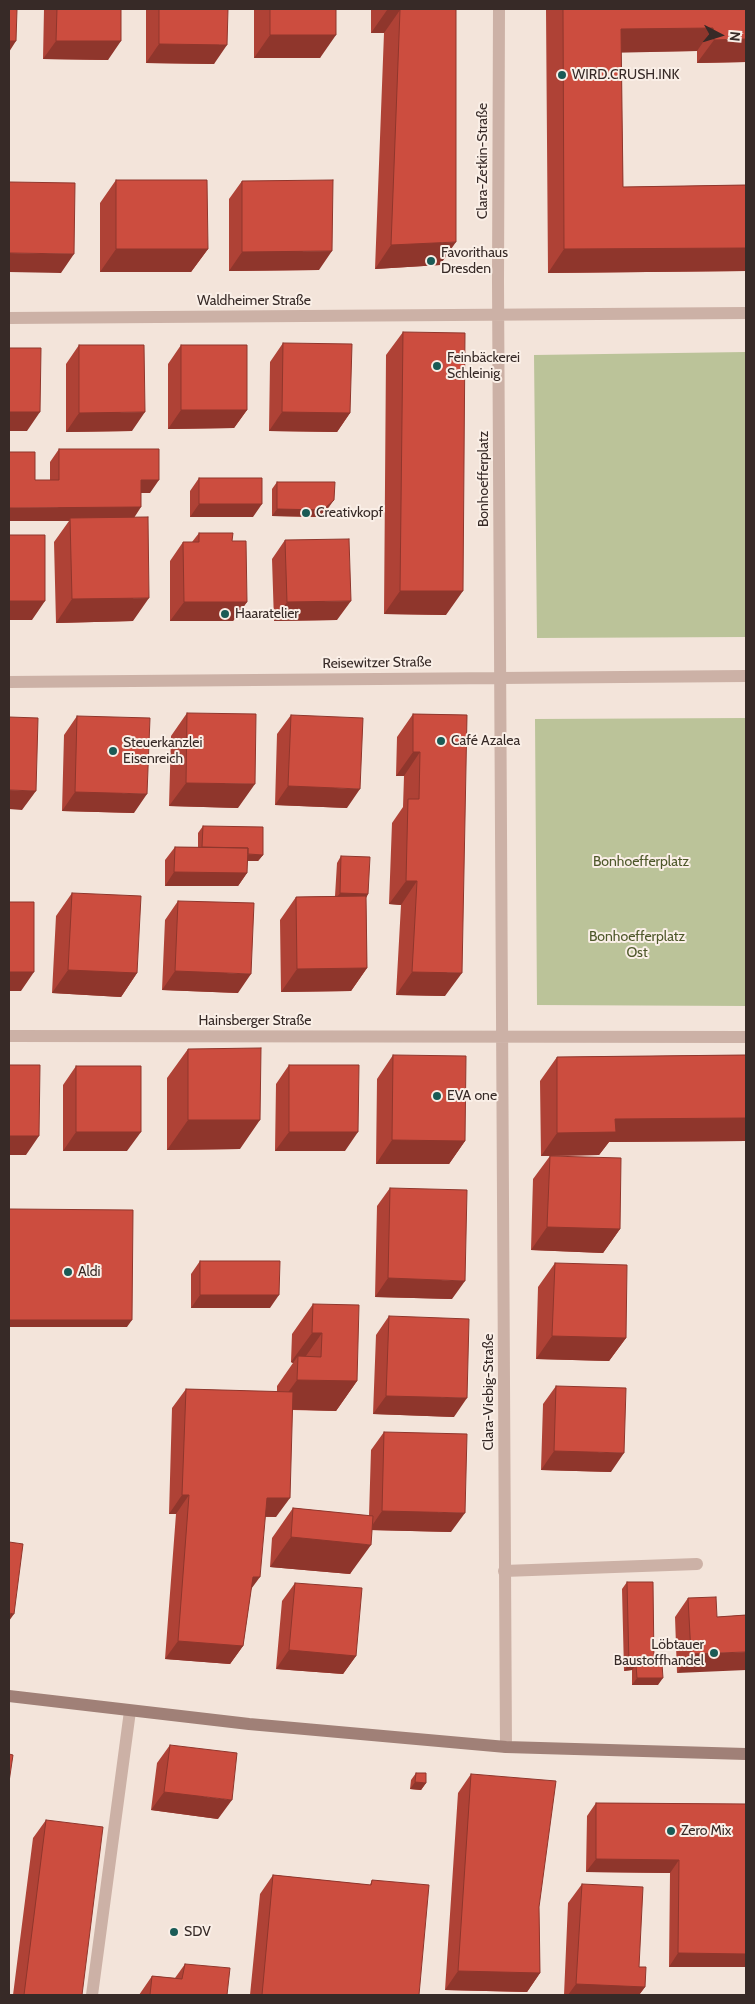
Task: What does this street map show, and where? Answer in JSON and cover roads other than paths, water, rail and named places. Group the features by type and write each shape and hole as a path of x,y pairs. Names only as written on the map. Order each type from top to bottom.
{"main road":[{"path":"9,1696 130,1711 506,1747 746,1754"}],"street":[{"name":"Clara-Zetkin-Straße","path":"498,314 499,9"},
{"path":"498,314 746,312"},
{"name":"Waldheimer Straße","path":"9,318 498,314"},
{"name":"Bonhoefferplatz","path":"498,314 502,1036"},
{"name":"Reisewitzer Straße","path":"9,682 746,676"},
{"name":"Hainsberger Straße","path":"9,1036 502,1036"},
{"path":"502,1036 746,1037"},
{"name":"Clara-Viebig-Straße","path":"502,1036 506,1747"},
{"path":"504,1571 697,1564"},
{"path":"92,1995 130,1711"}],"place":[{"name":"WIRD.CRUSH.INK","path":"562,75"},
{"name":"Favorithaus Dresden","path":"431,261"},
{"name":"Feinbäckerei Schleinig","path":"437,366"},
{"name":"Creativkopf","path":"306,513"},
{"name":"Haaratelier","path":"225,614"},
{"name":"Café Azalea","path":"441,741"},
{"name":"Steuerkanzlei Eisenreich","path":"113,751"},
{"name":"EVA one","path":"437,1096"},
{"name":"Aldi","path":"68,1272"},
{"name":"Löbtauer Baustoffhandel","path":"714,1653"},
{"name":"Zero Mix","path":"671,1831"},
{"name":"SDV","path":"174,1932"}],"park label":[{"name":"Bonhoefferplatz Ost","path":"637,946"}]}
